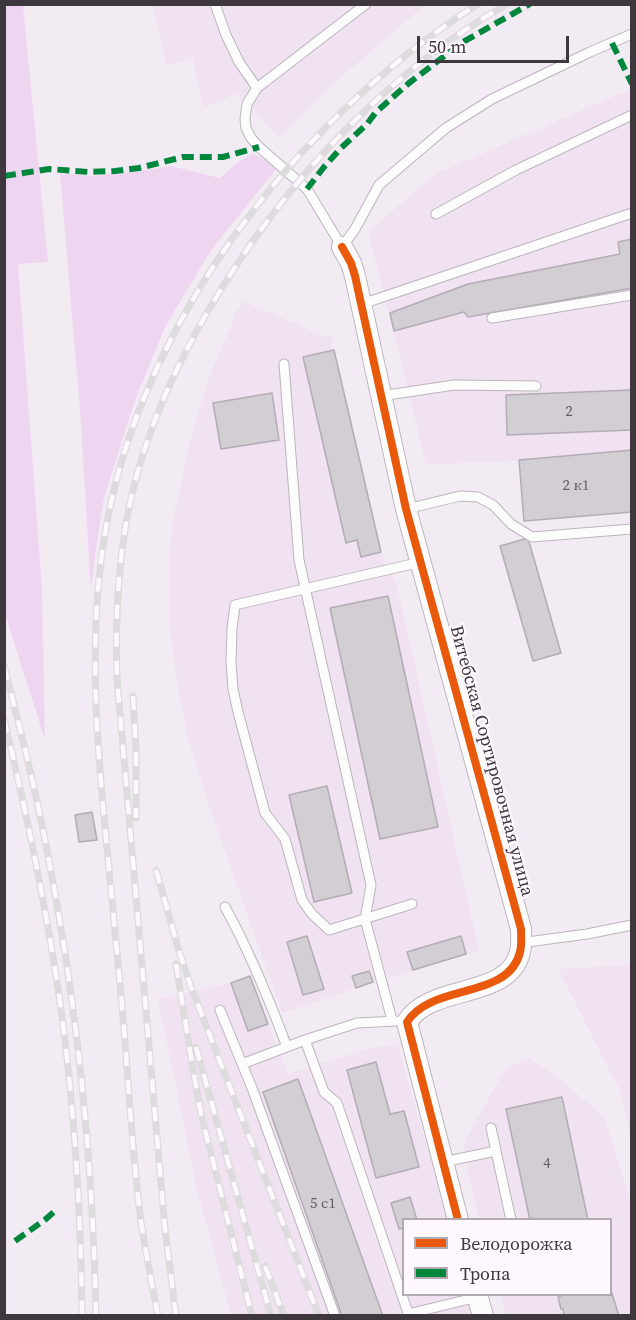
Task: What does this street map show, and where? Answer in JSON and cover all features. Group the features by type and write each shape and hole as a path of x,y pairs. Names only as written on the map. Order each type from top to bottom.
{"street":[{"name":"Витебская Сортировочная улица","path":"342,247 355,276 406,509 521,929 520,951 514,967 501,978 438,999 400,1021"},
{"path":"400,1021 457,1218"}],"lane":[{"path":"215,4 239,62 257,88"},
{"path":"366,4 257,88 247,104 245,119 251,138 307,189 342,247 355,229 379,184 447,128 492,99 632,34"},
{"path":"436,214 516,170 632,115"},
{"path":"362,304 632,213"},
{"path":"492,318 632,295"},
{"path":"242,1064 357,1023 400,1021 365,919 371,885 299,560 284,364"},
{"path":"381,396 454,386 536,386"},
{"path":"406,509 460,496 478,497 493,504 511,524 532,537 632,529"},
{"path":"412,904 328,930 312,914 302,900 285,839 265,813 233,689 231,663 235,605 421,562"},
{"path":"225,907 256,969 287,1047"},
{"path":"520,943 632,925"},
{"path":"220,1010 287,1183 334,1316"},
{"path":"305,1040 324,1092 337,1103 402,1294"},
{"path":"490,1128 511,1218"},
{"path":"443,1162 496,1151"},
{"path":"403,1296 409,1315 479,1302"}],"shaded area":[{"path":"4,5 23,5 48,262 18,264 42,589 45,740 5,614"},
{"path":"153,5 425,5 332,85 279,138 254,109 236,94 203,108 193,59 166,65"},
{"path":"631,89 631,450 519,460 426,465 368,232 435,174"},
{"path":"253,154 268,161 276,169 212,249 166,325 135,400 104,498 91,590 80,409 60,173 93,176 171,166 220,178 239,161"},
{"path":"243,301 322,335 333,337 332,347 381,552 397,586 479,951 282,1013 209,806 187,735 176,678 170,629 169,556 174,512 189,444 208,380"},
{"path":"632,965 631,1137 619,1089 558,969"},
{"path":"250,976 288,1074 369,1048 398,1045 447,1218 402,1218 402,1296 467,1296 473,1315 231,1315 196,1186 158,999 231,983"},
{"path":"530,1058 565,1083 605,1118 631,1205 631,1315 506,1315 501,1296 612,1296 612,1218 479,1218 463,1153 466,1139 505,1069"}],"building":[{"path":"632,239 632,288 468,317 464,312 394,331 390,313 468,284 620,254 618,242"},
{"path":"334,350 381,552 361,557 357,540 346,543 303,357"},
{"path":"632,390 632,430 507,435 506,395"},
{"path":"272,393 279,440 221,449 213,403"},
{"path":"632,450 632,512 524,521 519,460"},
{"path":"528,538 561,653 533,661 500,546"},
{"path":"388,596 438,827 380,839 330,608"},
{"path":"327,786 352,893 314,902 289,795"},
{"path":"92,812 97,840 79,842 75,815"},
{"path":"307,936 324,989 303,995 287,942"},
{"path":"461,936 466,954 413,970 407,952"},
{"path":"369,971 373,982 356,988 352,976"},
{"path":"250,976 268,1024 248,1031 231,983"},
{"path":"376,1062 390,1114 404,1111 419,1167 376,1178 347,1070"},
{"path":"298,1079 383,1316 342,1316 263,1092"},
{"path":"562,1097 588,1218 530,1218 506,1109"},
{"path":"410,1197 416,1218 402,1218 402,1228 399,1229 391,1203"},
{"path":"612,1293 619,1316 564,1316 558,1297 612,1296"}],"railway":[{"path":"158,1316 136,1181 98,742 95,648 97,600 102,553 119,471 147,391 185,313 232,240 285,171 345,108 410,52 478,4"},
{"path":"176,1316 165,1229 117,679 118,586 127,517 139,466 148,438 182,358 225,283 283,201 349,126 386,92 424,60 507,4"},
{"path":"4,666 39,812 68,974 87,1144 96,1316"},
{"path":"133,696 136,818"},
{"path":"4,719 41,891 59,995 76,1155 82,1316"},
{"path":"156,870 191,987 319,1316"},
{"path":"176,964 201,1114 252,1316"},
{"path":"196,1047 271,1316"},
{"path":"265,1266 284,1316"}],"marked path":[{"path":"307,189 340,149 367,124 376,112 409,83 463,42 530,4"},
{"path":"612,43 632,84"},
{"path":"4,176 49,169 115,171 139,168 183,157 223,157 259,147"},
{"path":"15,1241 56,1210"}],"cycle path":[{"path":"342,247 355,276 406,509 521,929 520,952 513,967 501,978 486,985 433,1001 418,1010 407,1022 457,1218"}]}
